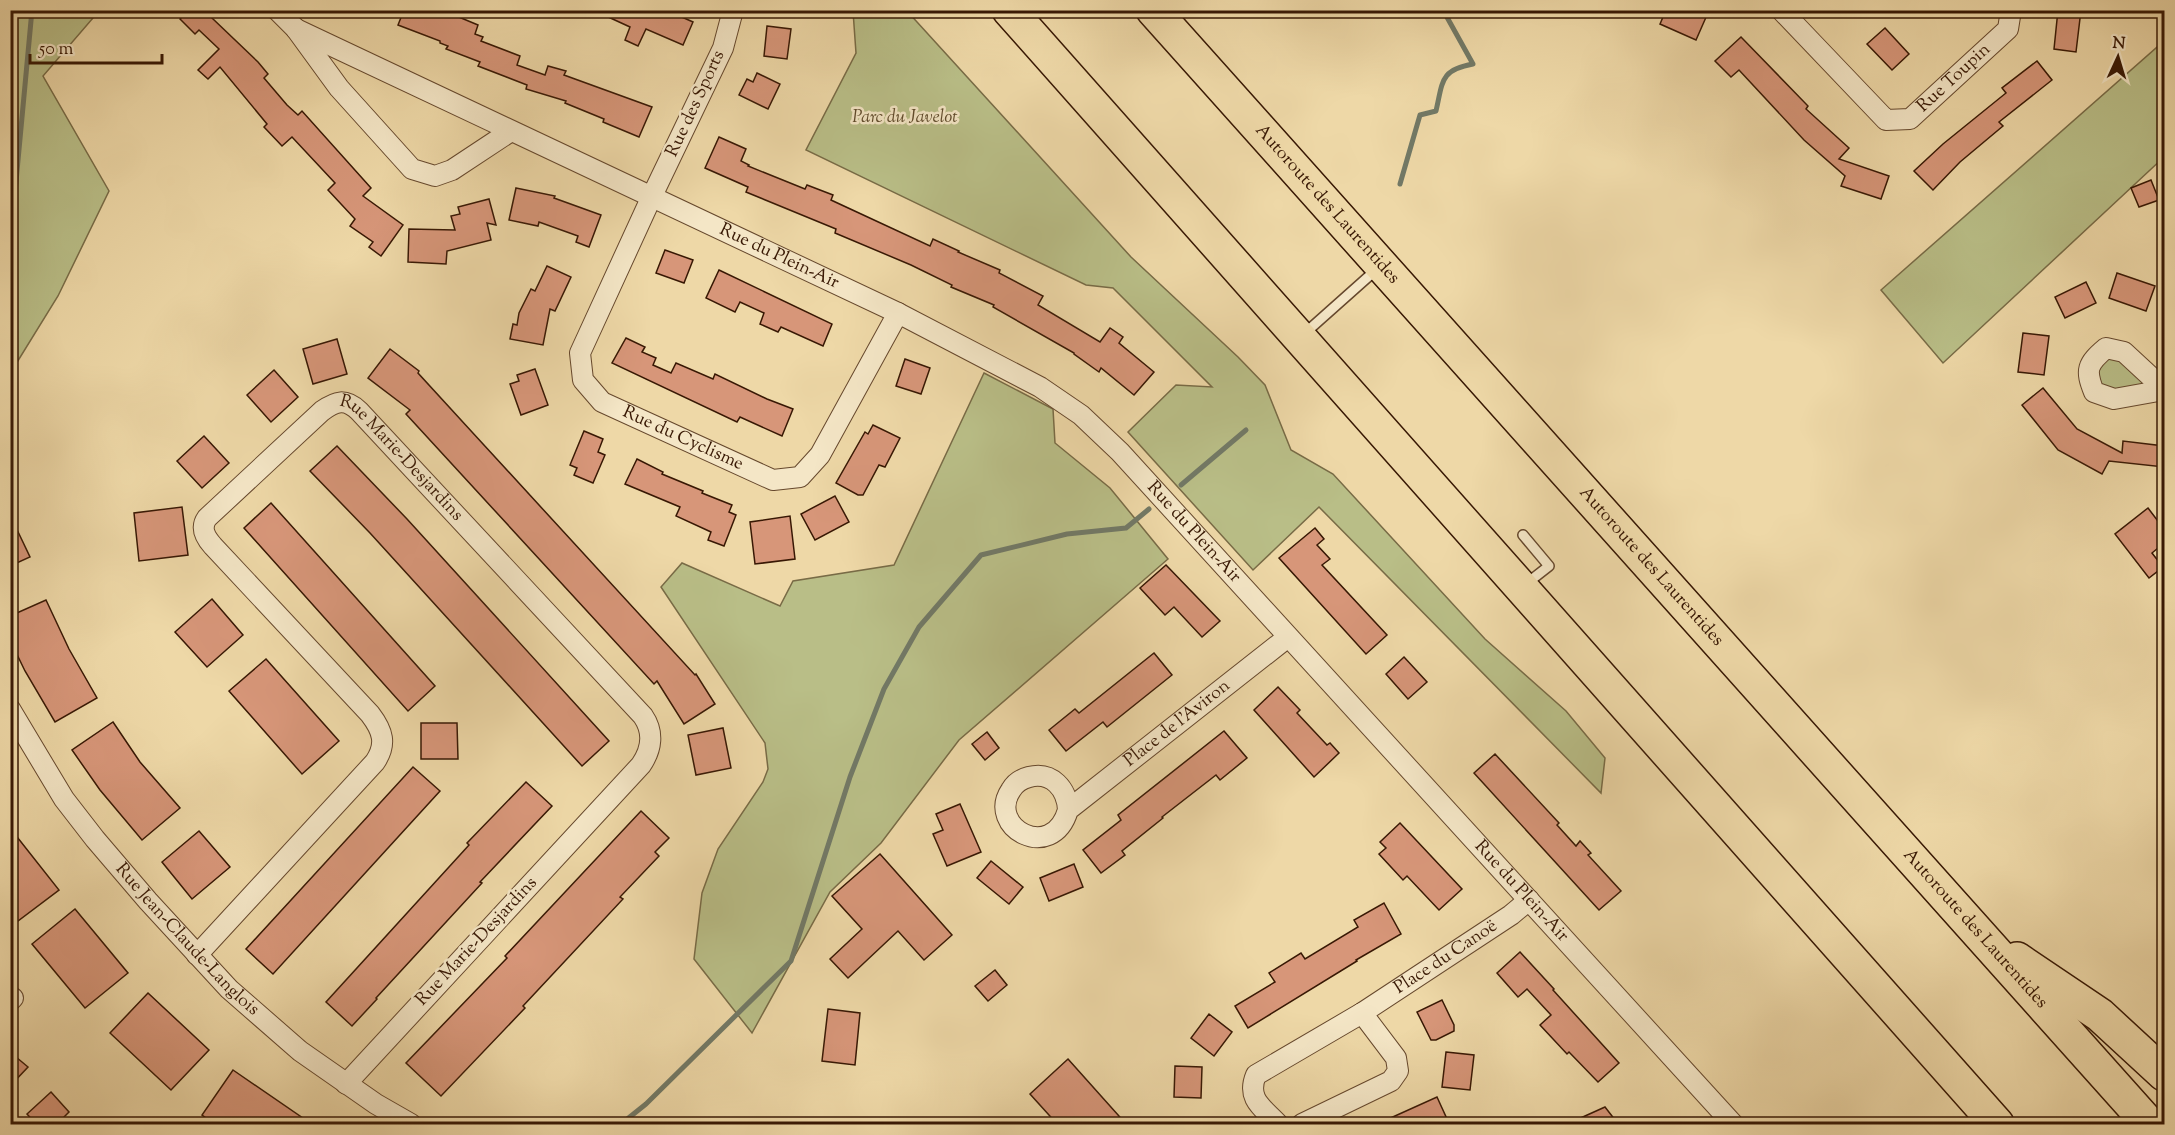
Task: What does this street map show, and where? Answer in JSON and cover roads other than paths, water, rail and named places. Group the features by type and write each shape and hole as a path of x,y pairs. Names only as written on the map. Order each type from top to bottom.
{"highway":[{"path":"1009,10 1997,1125"},
{"name":"Autoroute des Laurentides","path":"1153,10 2149,1125"},
{"path":"1976,931 2100,1015 2164,1074"}],"street":[{"name":"Rue du Plein-Air","path":"277,10 296,29 339,88 412,169 435,176 452,170 511,131"},
{"name":"Rue des Sports","path":"652,196 723,48 732,14 729,10"},
{"name":"Rue Toupin","path":"1781,10 1886,120 1910,119 2008,29 2011,10"},
{"name":"Rue du Plein-Air","path":"296,29 898,313 1040,387 1081,415 1120,452 1733,1125"},
{"name":"Rue du Cyclisme","path":"652,196 580,353 583,380 602,402 773,480 800,477 820,455 898,313"},
{"name":"Rue Marie-Desjardins","path":"197,955 382,752 384,742 382,733 370,714 213,546 203,530 207,518 322,411 336,402 345,401 359,411 643,716 648,723 651,735 647,756 641,765 346,1084"},
{"name":"Place de l'Aviron","path":"1068,810 1288,638"},
{"name":"Rue Jean-Claude-Langlois","path":"10,710 59,790 89,831 148,902 229,989 300,1051 346,1084 411,1125"},
{"name":"Place du Canoë","path":"1278,1125 1254,1099 1251,1087 1256,1075 1362,1013 1511,915 1529,900"},
{"path":"1302,1125 1391,1082 1398,1071 1396,1058 1362,1013"}],"lane":[{"path":"1300,337 1380,266"},
{"path":"1522,588 1548,566 1523,535"}],"waterway":[{"path":"10,246 32,10"},
{"path":"1400,184 1420,115 1436,111 1442,85 1449,74 1473,64 1443,10"},
{"path":"1181,485 1246,430"},
{"path":"621,1124 646,1104 791,961 850,777 884,689 919,627 981,555 1067,534 1126,528 1149,509"}],"park label":[{"name":"Parc du Javelot","path":"905,118"}]}
